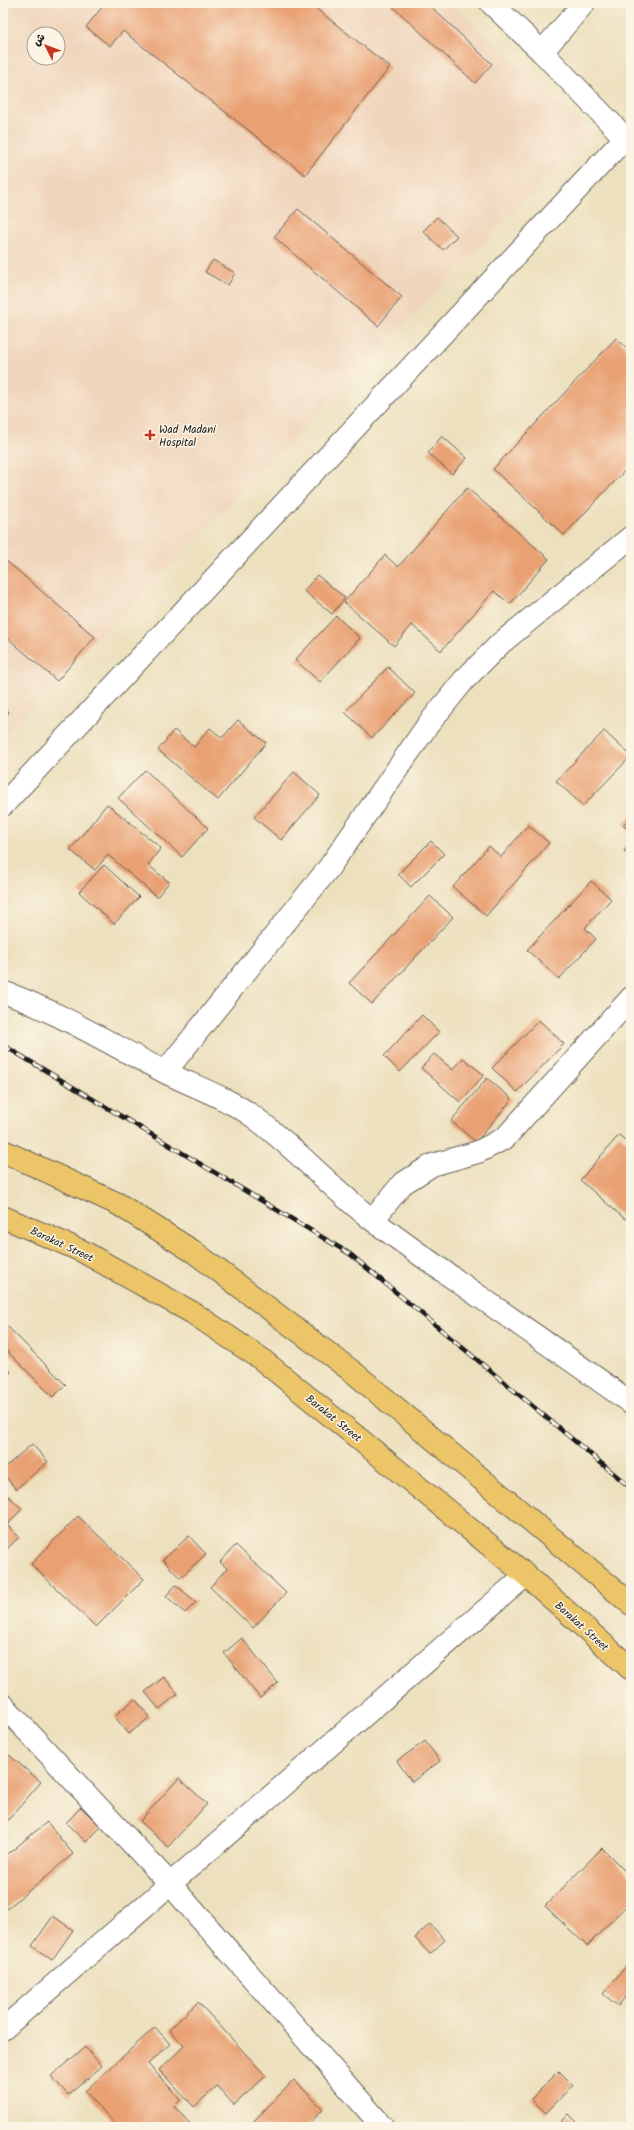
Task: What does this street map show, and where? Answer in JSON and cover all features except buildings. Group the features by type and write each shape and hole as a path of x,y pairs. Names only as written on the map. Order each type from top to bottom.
{"main road":[{"path":"3,1151 118,1204 194,1252 353,1372 631,1604"},
{"name":"Barakat Street","path":"3,1217 82,1251 193,1313 260,1358 526,1576 631,1669"}],"street":[{"path":"3,805 628,141 542,52 491,3"},
{"path":"542,52 584,3"},
{"path":"165,1072 328,870 426,726 464,680 501,643 631,537"},
{"path":"3,992 67,1020 165,1072 232,1102 270,1130 339,1194 373,1220 474,1294 551,1345 631,1403"},
{"path":"373,1220 402,1184 432,1165 478,1152 505,1138 631,998"},
{"path":"3,2028 526,1576"},
{"path":"3,1705 170,1884 383,2127"}],"shaded area":[{"name":"Wad Madani Hospital","path":"3,3 451,3 590,133 3,737"}],"railway":[{"path":"3,1045 350,1254 631,1488"}],"place":[{"name":"Wad Madani Hospital","path":"150,435"}]}
